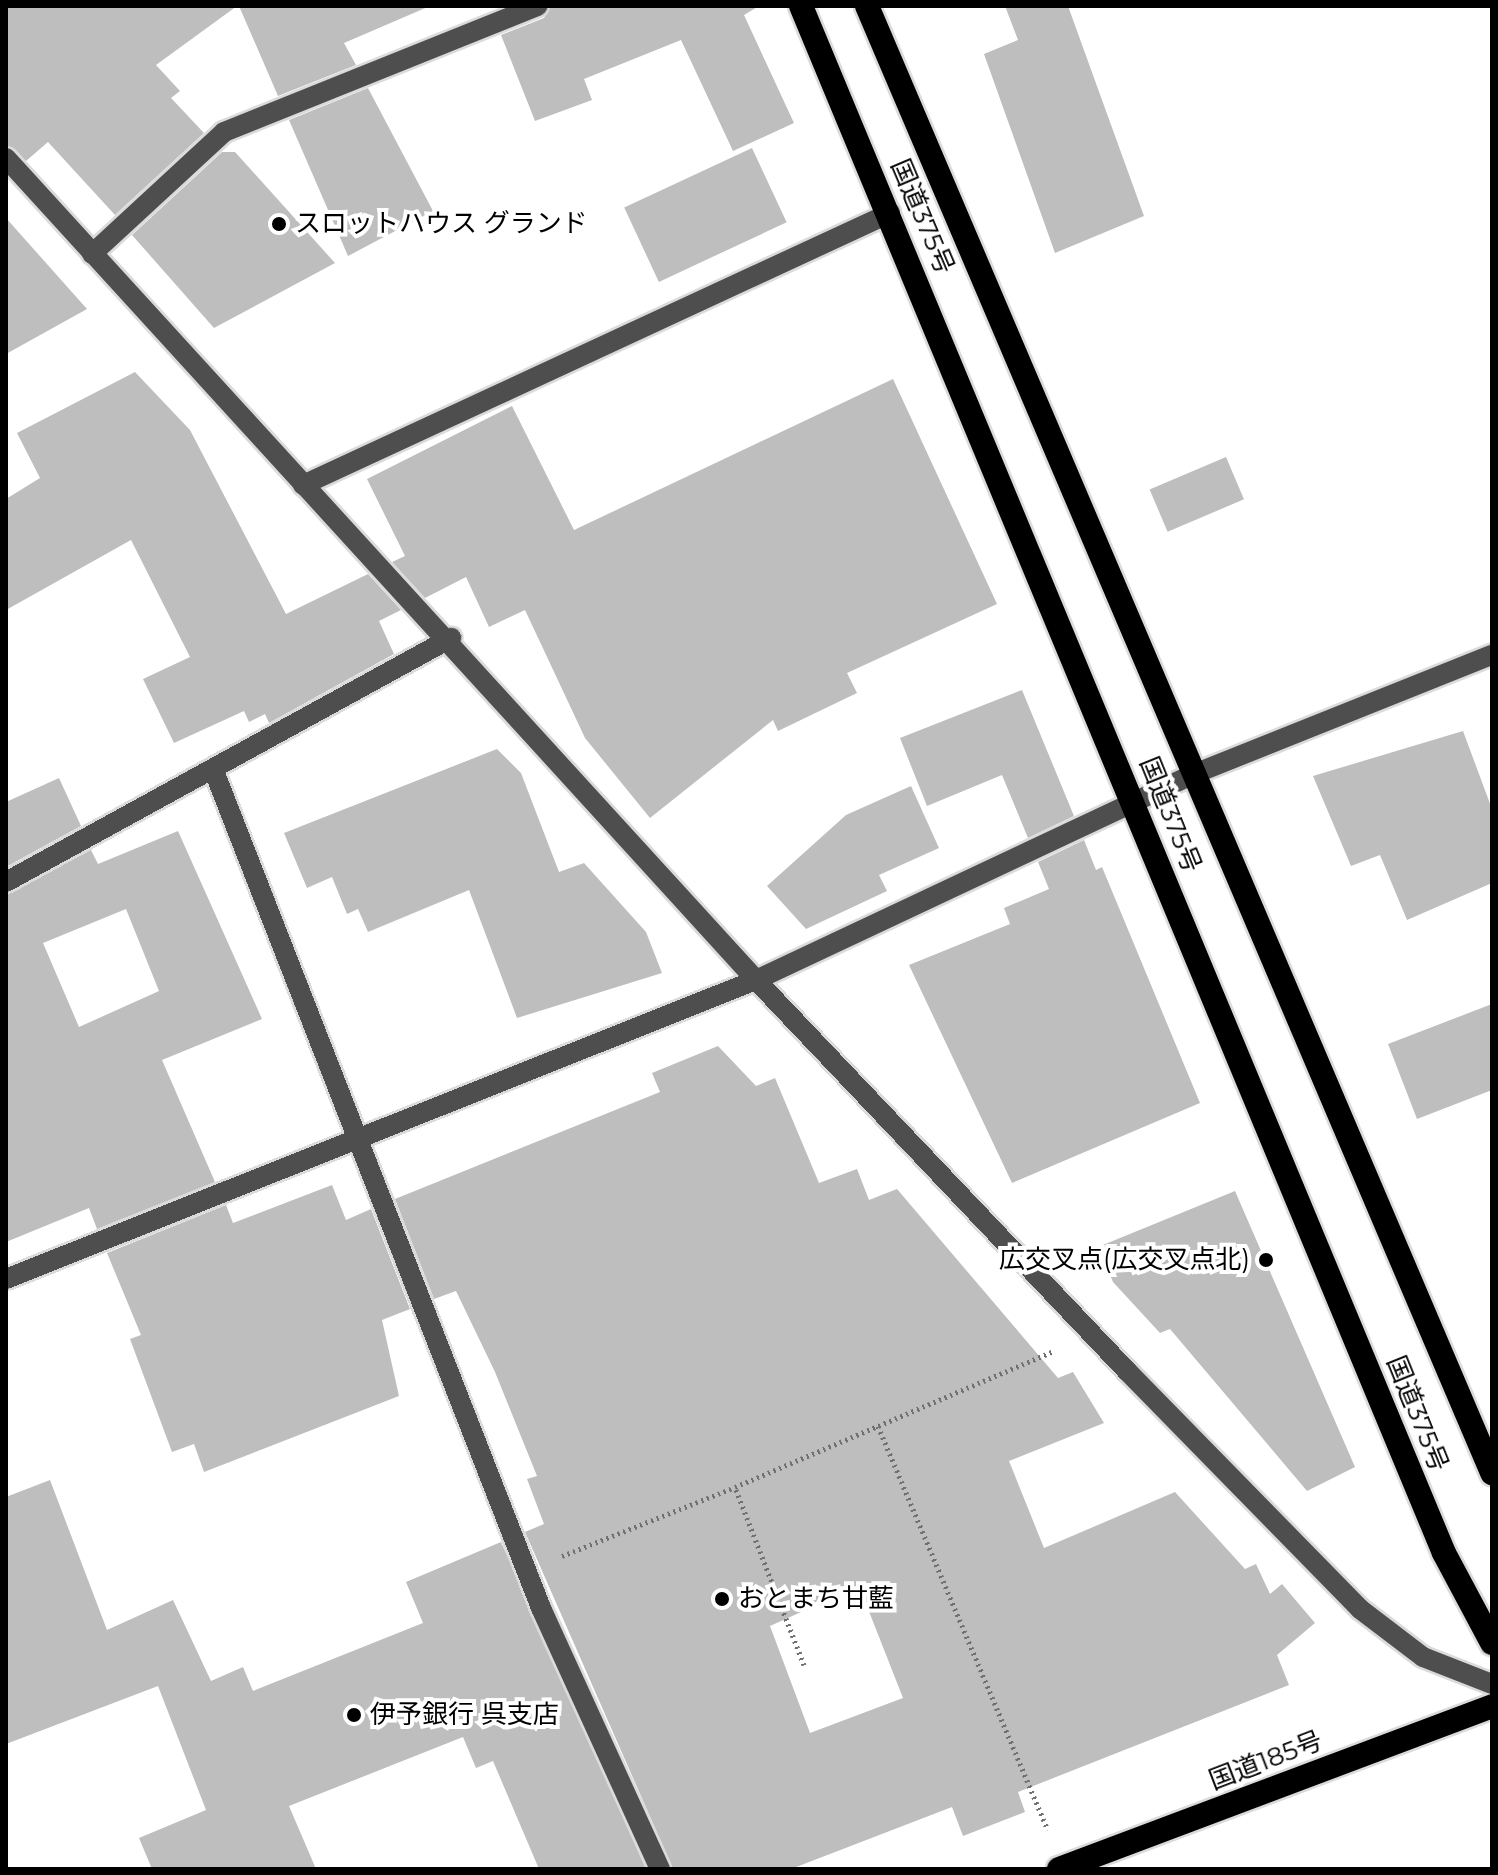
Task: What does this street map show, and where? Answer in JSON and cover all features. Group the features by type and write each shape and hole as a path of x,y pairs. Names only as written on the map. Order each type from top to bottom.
{"highway":[{"name":"国道375号","path":"801,6 1136,804 1444,1553 1492,1643"},
{"name":"国道375号","path":"867,6 1492,1473"},
{"name":"国道185号","path":"1062,1868 1492,1706"}],"street":[{"path":"92,254 224,132 538,6"},
{"path":"6,158 303,485 451,638 756,980 1092,1334 1360,1609 1423,1657 1492,1684"},
{"path":"303,485 890,213"},
{"path":"6,882 214,771 451,638"},
{"path":"6,1279 356,1143 756,980 1136,804 1194,774 1492,655"},
{"path":"214,771 356,1143 526,1570 660,1869"}],"path":[{"path":"526,1570 735,1487 1092,1334"},
{"path":"878,1426 1062,1868"},
{"path":"735,1487 804,1665"}],"building":[{"path":"6,6 237,6 156,65 180,91 171,98 204,133 115,215 48,142 26,161 6,145"},
{"path":"239,6 430,6 344,43 356,65 278,96"},
{"path":"551,6 759,6 744,15 794,123 733,151 681,40 584,79 592,100 535,121 501,35 544,18"},
{"path":"1005,6 1068,6 1144,216 1055,253 984,54 1018,40"},
{"path":"368,88 433,211 348,256 289,120"},
{"path":"752,148 787,222 659,282 624,208"},
{"path":"222,152 235,152 335,263 214,328 132,235"},
{"path":"6,218 87,309 6,354"},
{"path":"135,372 190,430 286,614 368,574 401,610 379,621 394,654 269,723 265,714 249,722 244,711 174,743 143,679 190,657 131,540 6,610 6,499 40,478 17,433"},
{"path":"893,379 997,604 847,673 857,693 778,731 773,720 650,818 585,738 525,610 489,627 466,577 425,598 392,562 405,556 367,479 512,406 574,530"},
{"path":"1226,457 1244,499 1168,532 1150,489"},
{"path":"1022,690 1074,816 1028,838 1002,775 927,806 900,738"},
{"path":"1463,731 1492,809 1492,883 1407,920 1380,855 1351,866 1313,776"},
{"path":"497,749 521,773 559,872 584,863 646,932 662,973 517,1018 469,890 368,932 358,909 347,914 332,877 307,888 284,833"},
{"path":"59,778 81,826 6,867 6,802"},
{"path":"911,786 939,848 879,875 887,891 806,929 767,886 846,815"},
{"path":"178,831 262,1019 162,1060 215,1182 97,1229 89,1208 6,1242 6,895 91,850 98,864","holes":["126,909 159,991 79,1027 43,943"]},
{"path":"1084,840 1096,870 1102,867 1200,1103 1012,1183 909,965 1010,924 1004,908 1049,889 1038,862"},
{"path":"1492,1004 1492,1090 1417,1119 1388,1044"},
{"path":"718,1046 756,1086 775,1078 819,1183 857,1169 869,1200 897,1189 1058,1378 1073,1372 1104,1423 1009,1461 1044,1548 1175,1492 1245,1569 1256,1564 1270,1594 1282,1584 1315,1623 1277,1655 1289,1685 1018,1792 1025,1812 963,1836 952,1807 791,1869 673,1869 525,1532 544,1524 527,1479 537,1476 495,1372 456,1291 434,1299 395,1199 660,1092 652,1073","holes":["859,1586 903,1698 810,1733 770,1626"]},
{"path":"332,1185 346,1220 371,1209 410,1309 382,1320 399,1396 204,1472 194,1444 172,1452 130,1339 141,1335 107,1253 226,1205 233,1223"},
{"path":"1235,1191 1355,1467 1307,1491 1170,1329 1160,1333 1113,1282 1098,1247"},
{"path":"50,1480 107,1630 173,1600 211,1681 243,1667 253,1691 423,1623 406,1582 501,1542 646,1869 539,1869 493,1761 476,1768 463,1737 289,1806 316,1869 152,1869 139,1838 206,1810 158,1686 6,1744 6,1497"}],"place":[{"name":"スロットハウス グランド","path":"279,224"},
{"name":"広交叉点(広交叉点北)","path":"1266,1260"},
{"name":"おとまち甘藍","path":"722,1599"},
{"name":"伊予銀行 呉支店","path":"354,1715"}]}
